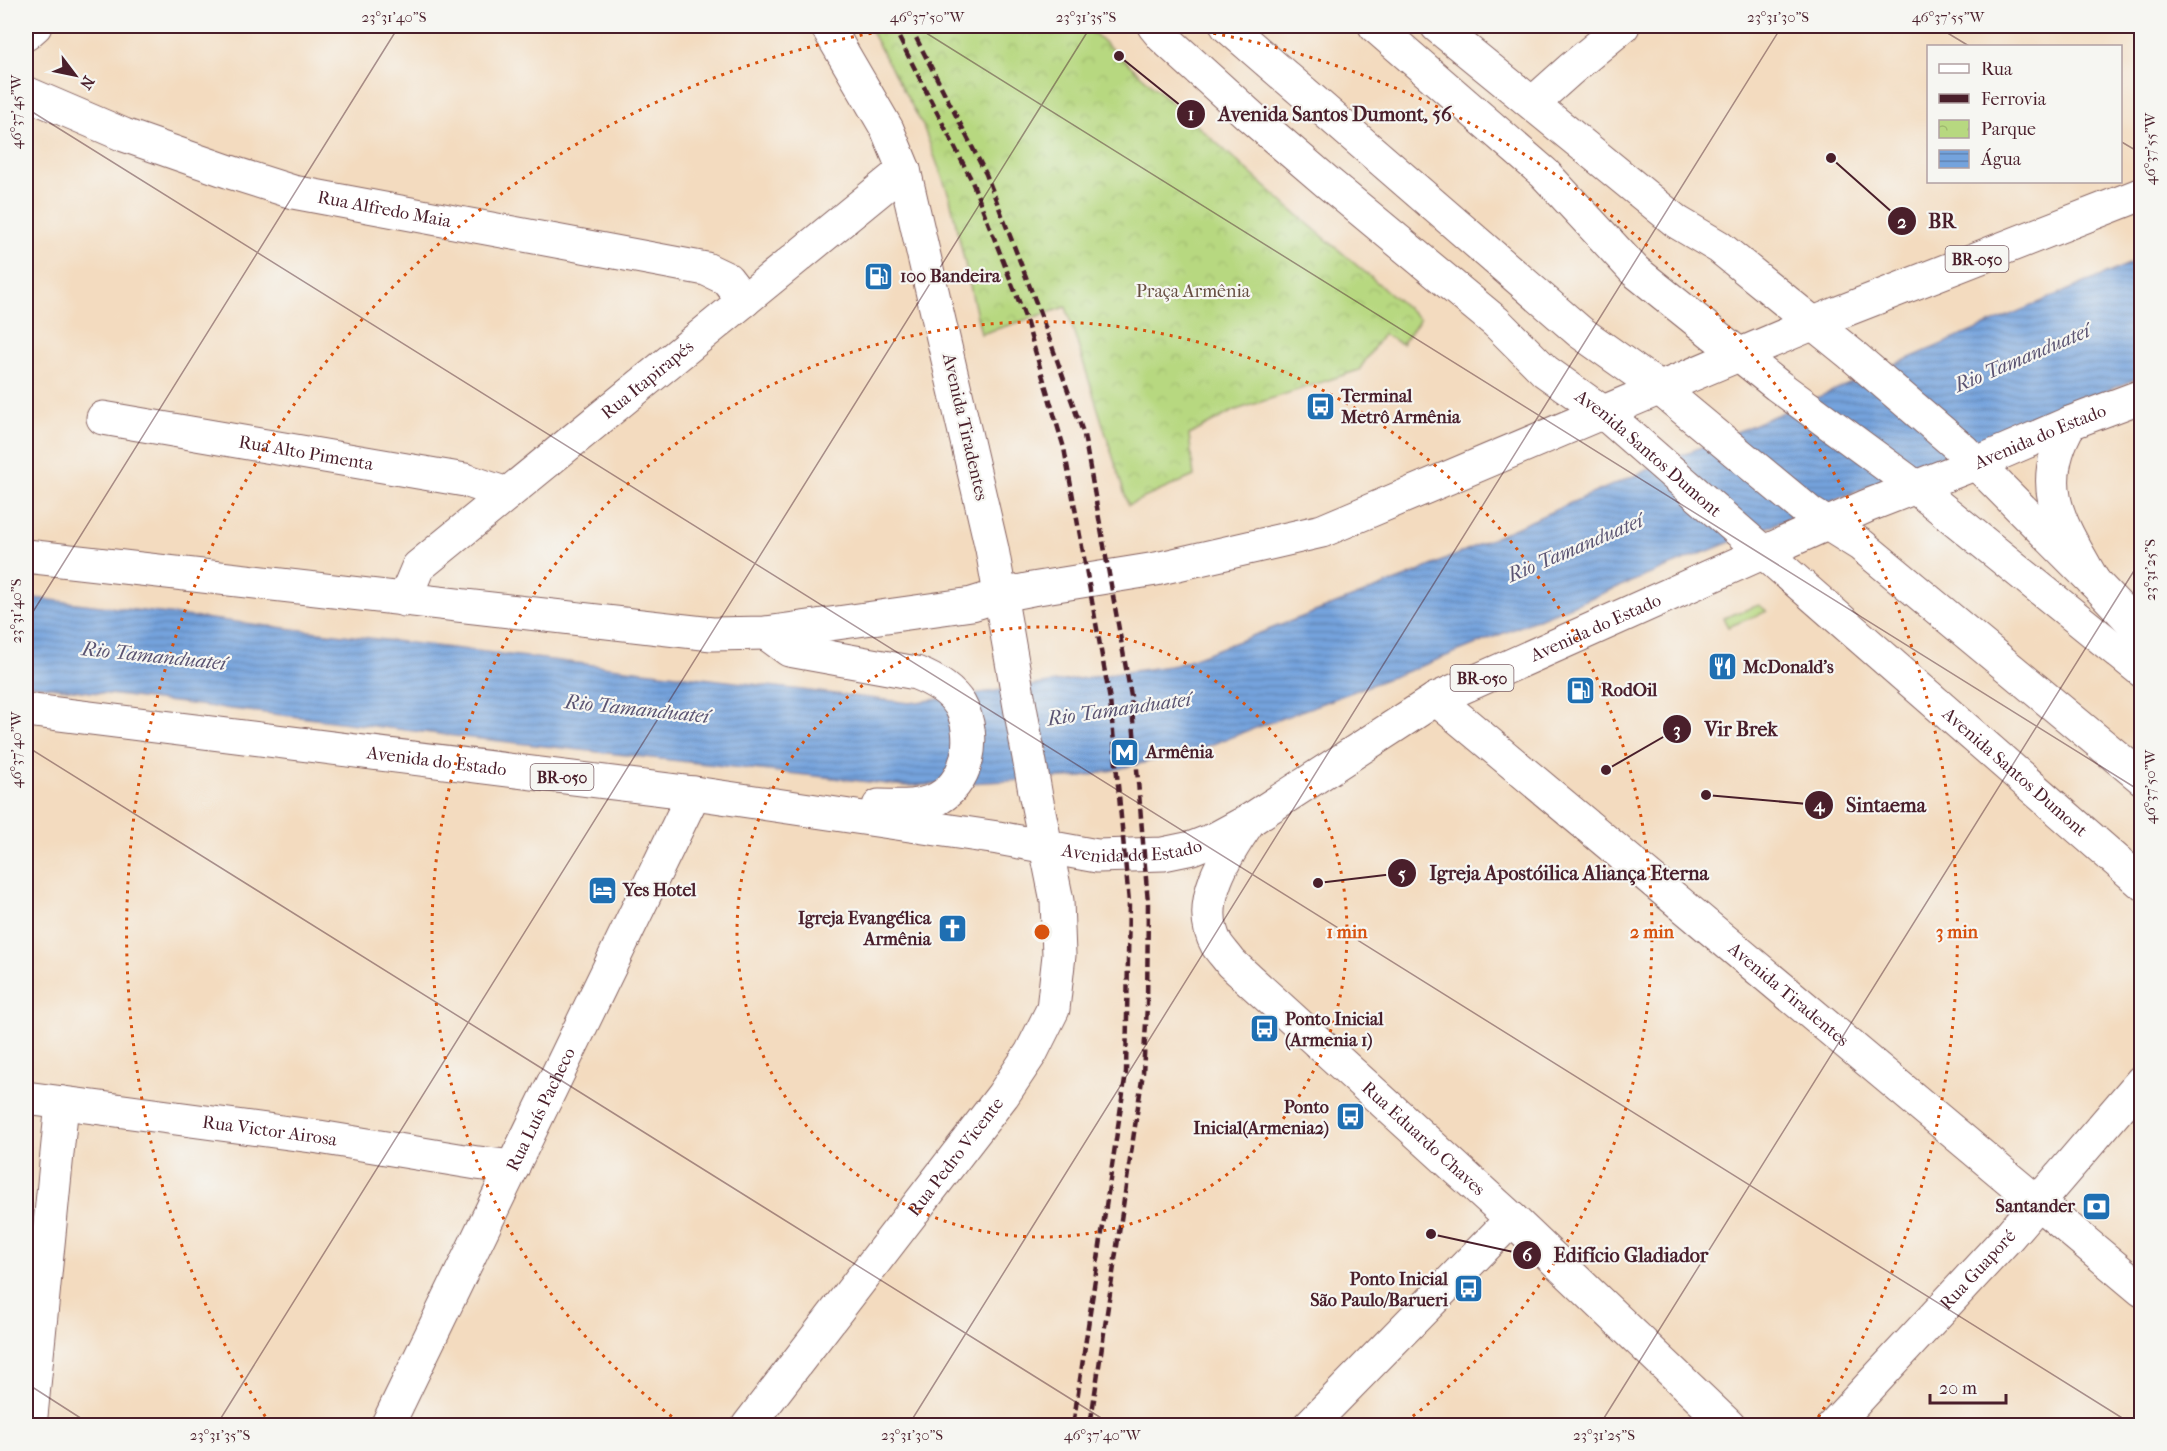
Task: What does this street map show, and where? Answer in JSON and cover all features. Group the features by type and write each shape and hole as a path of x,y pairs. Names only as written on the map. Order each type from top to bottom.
{"main road":[{"path":"26,34 35,26"},
{"name":"Avenida Tiradentes","path":"826,26 887,129 904,170 964,422 1001,595 1047,848"},
{"name":"Avenida Santos Dumont","path":"1154,26 1163,37 1250,116 1496,322 1545,371 1604,413 2142,883"},
{"path":"1227,26 1580,332 1659,388 1818,519 1861,545 2142,778"},
{"path":"1375,26 1544,173 1635,272 1738,355 1909,483 2142,671"},
{"path":"1437,26 1677,222 1719,247 1851,354 1970,457 2142,632"},
{"path":"1533,103 1623,26"},
{"name":"Rua Alfredo Maia","path":"26,93 124,135 293,192 706,269 727,279 744,301"},
{"name":"Rua Itapirapés","path":"404,600 418,567 904,170"},
{"name":"BR-050","path":"26,556 712,634 766,633 972,604 1001,595 1156,569 1322,531 1813,324 2142,194"},
{"name":"Avenida do Estado","path":"26,710 694,793 998,838 1097,856 1163,854 1200,845 1250,820 1436,699 1754,545 1970,457 2142,396"},
{"name":"Rua Alto Pimenta","path":"103,418 465,480 507,494"},
{"path":"2070,423 2058,442 2053,459 2052,497 2071,540 2094,582"},
{"path":"766,633 789,650 916,673 940,684 960,705 969,738 966,760 956,782 944,794 933,801 914,807 847,805 835,814"},
{"name":"Avenida Tiradentes","path":"1436,699 2142,1290"},
{"name":"Rua Luís Pacheco","path":"387,1425 694,793"},
{"name":"Rua Eduardo Chaves","path":"1250,820 1228,851 1210,902 1210,925 1216,944 1231,963 1512,1219 1730,1425"},
{"name":"Rua Pedro Vicente","path":"748,1425 1032,1053 1053,1009 1058,982 1057,902 1047,848"},
{"name":"Rua Guaporé","path":"1833,1425 2008,1236 2142,1081"},
{"name":"Rua Victor Airosa","path":"26,1098 319,1137 513,1167"},
{"path":"30,1425 62,1103"},
{"path":"1309,1425 1512,1219"}],"green space":[{"name":"Praça Armênia","path":"868,26 1086,26 1287,206 1420,319 1402,344 1383,334 1359,370 1233,411 1189,435 1194,476 1128,505 1066,307 981,334 950,198 923,126"},
{"path":"1759,605 1767,611 1728,627 1723,618"}],"water":[{"name":"Rio Tamanduateí","path":"2141,259 2141,377 1424,665 1194,751 1083,777 906,786 472,738 26,684 26,597 910,703 1176,665 1409,576 1573,502"}],"railway":[{"path":"893,26 971,179 1025,317 1064,448 1110,700 1129,902 1126,1073 1073,1426"},
{"path":"910,26 986,174 1084,435 1131,696 1148,903 1147,1006 1143,1073 1090,1426"}],"place":[{"name":"Avenida Santos Dumont, 56","path":"1119,56"},
{"name":"BR","path":"1831,158"},
{"name":"100 Bandeira","path":"879,276"},
{"name":"Terminal Metrô Armênia","path":"1320,406"},
{"name":"McDonald's","path":"1722,667"},
{"name":"RodOil","path":"1580,690"},
{"name":"Armênia","path":"1125,752"},
{"name":"Vir Brek","path":"1606,770"},
{"name":"Sintaema","path":"1706,795"},
{"name":"Igreja Apostóilica Aliança Eterna","path":"1318,883"},
{"name":"Yes Hotel","path":"602,890"},
{"name":"Igreja Evangélica Armênia","path":"952,928"},
{"name":"Ponto Inicial (Armenia 1)","path":"1264,1029"},
{"name":"Ponto Inicial(Armenia2)","path":"1350,1117"},
{"name":"Santander","path":"2096,1206"},
{"name":"Edifício Gladiador","path":"1431,1234"},
{"name":"Ponto Inicial São Paulo/Barueri","path":"1469,1289"}]}
